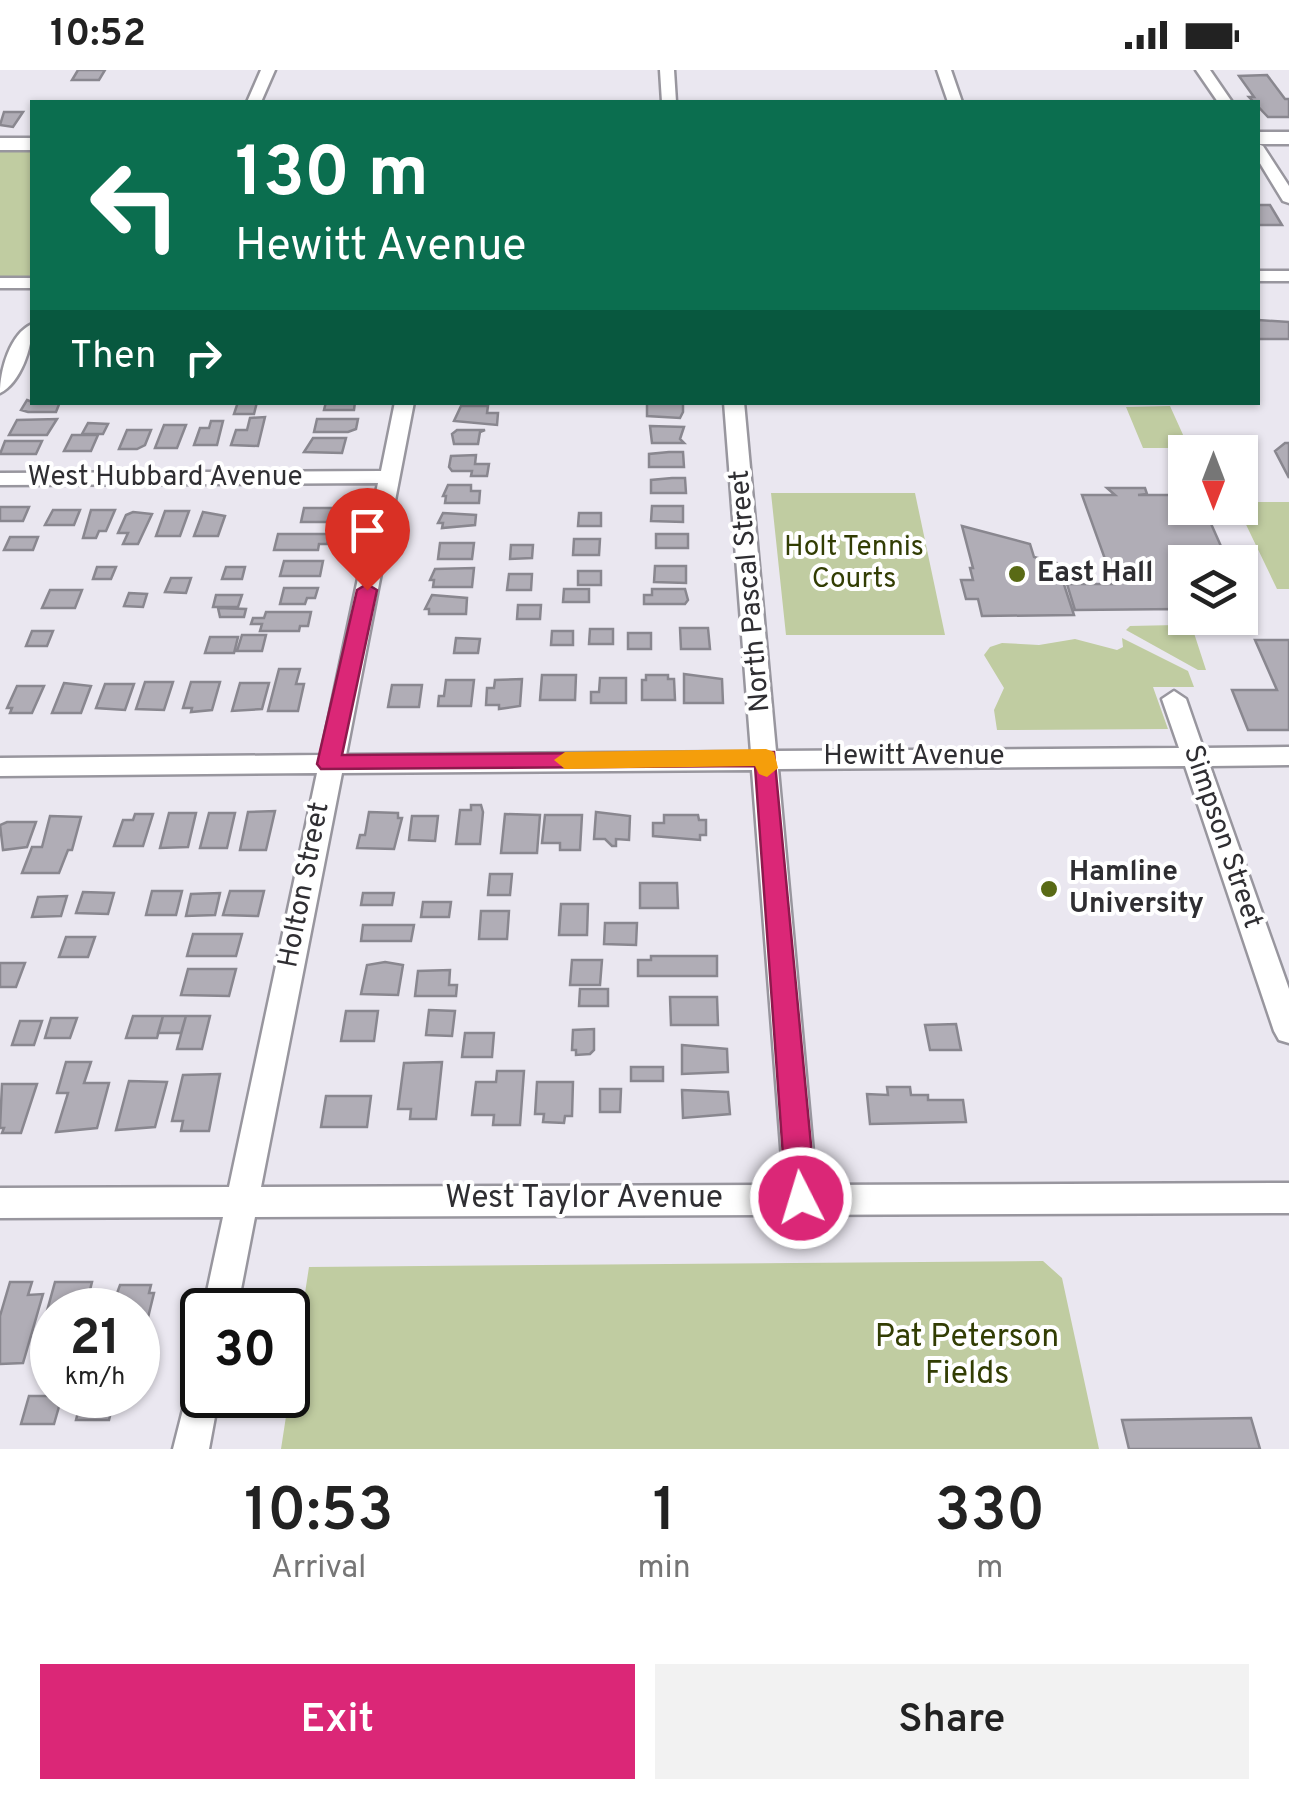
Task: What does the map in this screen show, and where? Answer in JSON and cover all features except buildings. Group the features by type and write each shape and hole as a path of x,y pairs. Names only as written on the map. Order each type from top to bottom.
{"street":[{"path":"255,100 268,70"},
{"path":"667,70 669,100"},
{"path":"944,70 954,100"},
{"path":"1204,70 1224,100"},
{"path":"1260,138 1289,138"},
{"path":"0,144 30,144"},
{"path":"1260,153 1289,198"},
{"path":"1260,276 1289,276"},
{"path":"0,284 30,283"},
{"path":"0,387 30,334"},
{"name":"Holton Street","path":"224,1288 404,405"},
{"name":"North Pascal Street","path":"734,405 801,1198"},
{"name":"West Hubbard Avenue","path":"0,479 391,477"},
{"name":"Simpson Street","path":"1174,699 1289,1031"},
{"name":"Hewitt Avenue","path":"0,767 1289,756"},
{"name":"West Taylor Avenue","path":"0,1203 1289,1198"},
{"path":"191,1449 197,1418"}],"green space":[{"path":"0,150 30,150 30,278 0,278"},
{"path":"1170,406 1183,435 1168,435 1168,448 1143,448 1126,407"},
{"name":"Holt Tennis Courts","path":"771,493 915,493 945,635 786,635"},
{"path":"1258,502 1289,502 1289,589 1277,589 1246,525 1258,525"},
{"path":"1168,625 1168,635 1195,635 1206,670 1198,670 1126,630 1130,626"},
{"path":"1122,638 1188,671 1194,687 1153,687 1168,729 997,730 994,710 1004,688 984,655 990,647 1075,639 1117,650 1123,647"},
{"name":"Pat Peterson Fields","path":"1043,1261 1062,1278 1099,1449 281,1449 286,1418 310,1418 310,1288 306,1288 309,1267"}],"slow traffic":[{"path":"565,760 766,758 767,768"}],"place":[{"name":"East Hall","path":"1017,574"},
{"name":"Hamline University","path":"1049,889"}],"route":[{"path":"367,590 329,764 766,758 801,1198"}]}
